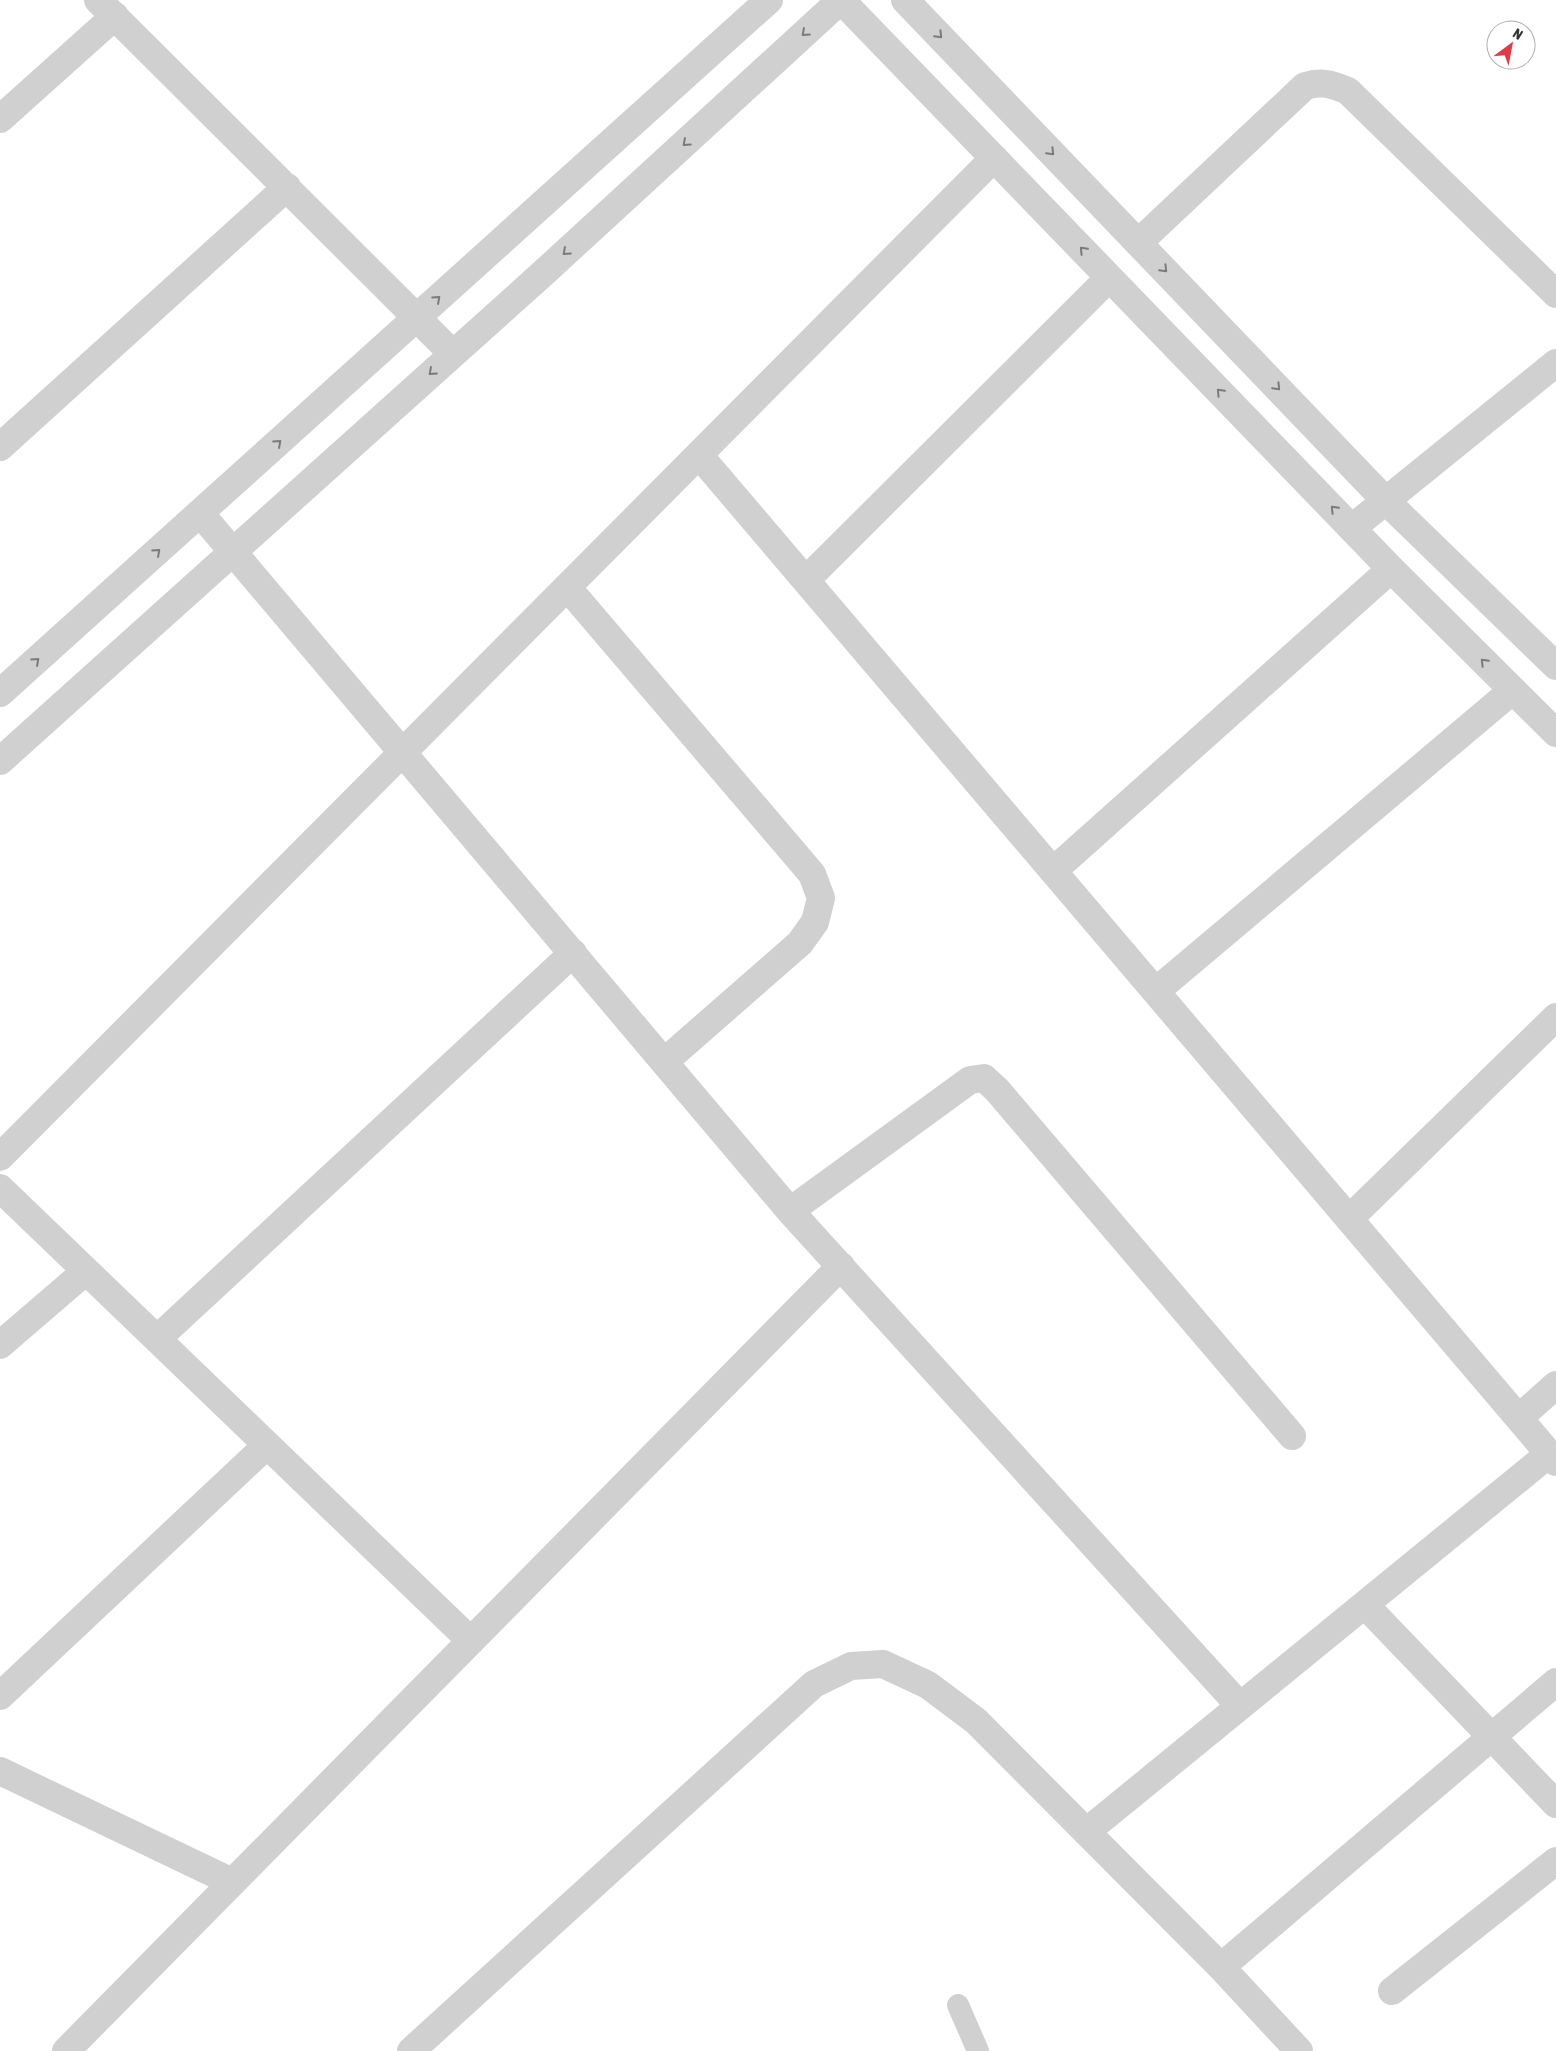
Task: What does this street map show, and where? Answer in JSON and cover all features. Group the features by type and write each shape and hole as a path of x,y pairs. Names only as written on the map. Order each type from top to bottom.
{"street":[{"path":"0,693 769,0"},
{"path":"0,761 453,354 841,0 1391,569 1556,733"},
{"path":"905,0 1386,500 1556,666"},
{"path":"0,119 107,8 453,354"},
{"path":"1138,243 1304,86 1318,82 1332,84 1348,91 1556,294"},
{"path":"0,1157 994,158"},
{"path":"0,447 287,187"},
{"path":"806,580 1109,278"},
{"path":"1352,528 1556,363"},
{"path":"699,455 1552,1458 1365,1604 1086,1832"},
{"path":"200,513 790,1211 1240,1706"},
{"path":"1053,871 1391,569"},
{"path":"567,587 812,874 821,898 816,922 800,943 664,1062"},
{"path":"1156,992 1513,690"},
{"path":"157,1338 573,954"},
{"path":"1349,1219 1556,1017"},
{"path":"790,1211 970,1080 984,1078 997,1090 1292,1436"},
{"path":"0,1188 471,1641"},
{"path":"66,2051 841,1266"},
{"path":"0,1345 86,1271"},
{"path":"1519,1418 1556,1385"},
{"path":"0,1696 267,1445"},
{"path":"1365,1604 1556,1804"},
{"path":"410,2051 814,1684 851,1666 883,1664 928,1685 976,1721 1221,1967 1299,2051"},
{"path":"1221,1967 1556,1682"},
{"path":"0,1771 232,1882"},
{"path":"1392,1991 1556,1861"}],"lane":[{"path":"958,2005 978,2051"}]}
